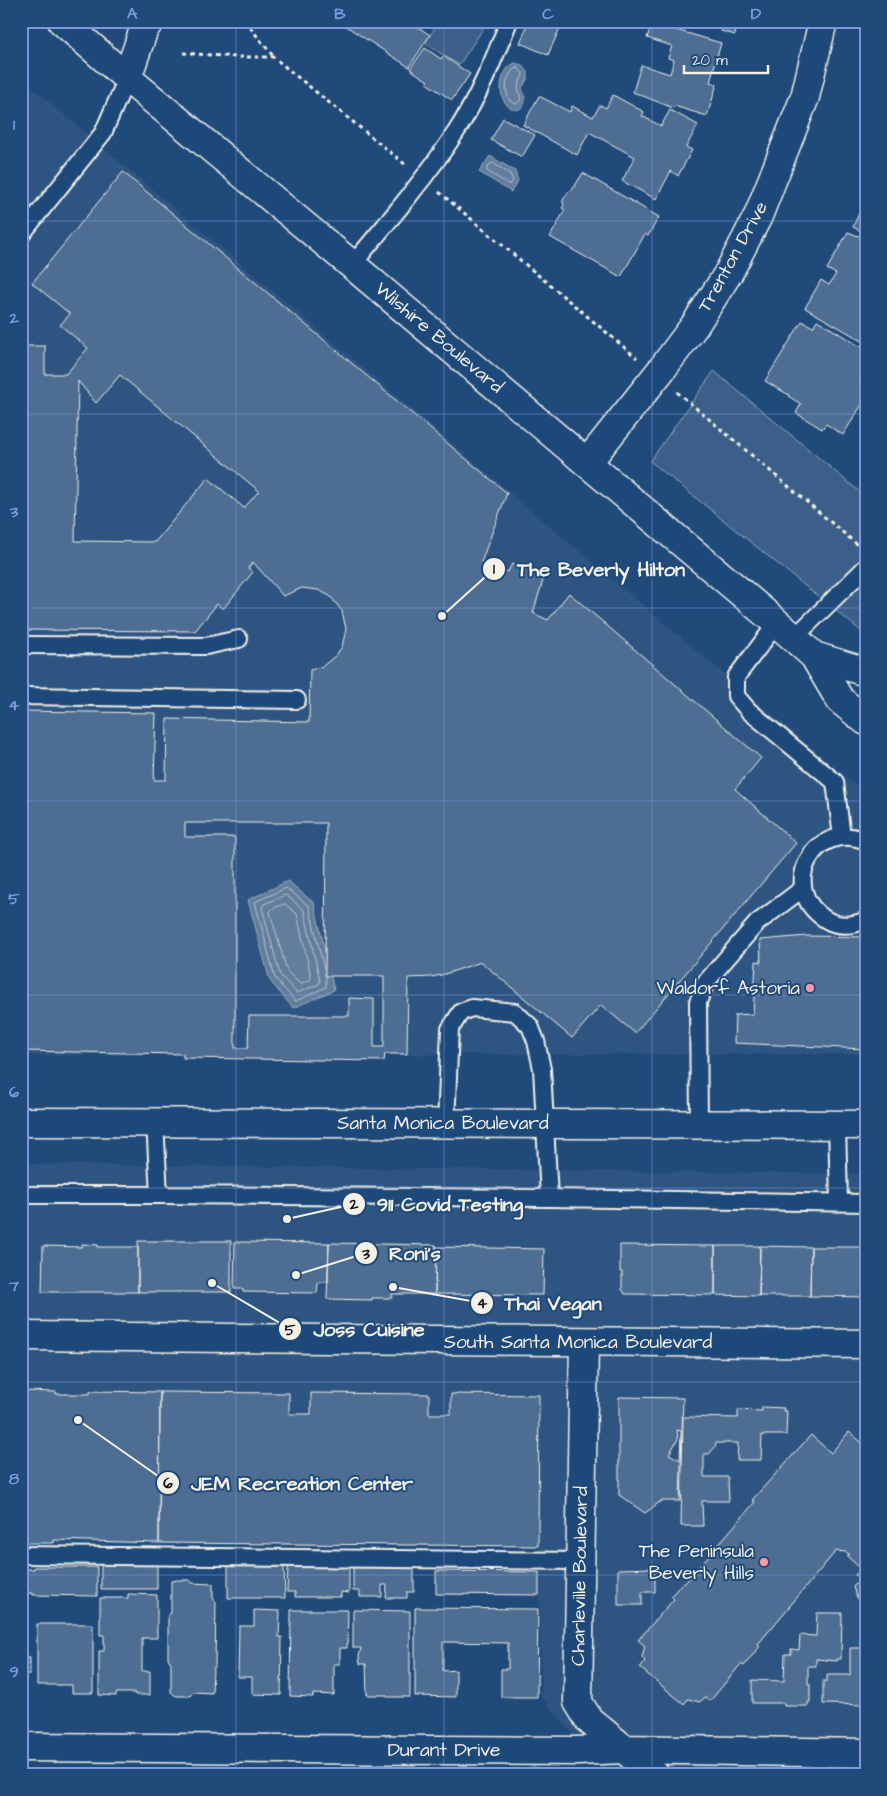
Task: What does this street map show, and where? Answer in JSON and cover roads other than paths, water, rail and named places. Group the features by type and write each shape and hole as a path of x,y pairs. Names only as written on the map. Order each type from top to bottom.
{"main road":[{"name":"Wilshire Boulevard","path":"62,21 127,78 352,265 814,656 840,700 866,721"},
{"path":"127,78 144,29 150,21"},
{"name":"Trenton Drive","path":"587,463 668,362 729,272 758,216 805,97 823,21"},
{"name":"Wilshire Boulevard","path":"814,656 866,672"},
{"name":"Santa Monica Boulevard","path":"21,1122 866,1125"},
{"name":"South Santa Monica Boulevard","path":"21,1336 866,1344"},
{"name":"Charleville Boulevard","path":"584,1342 578,1702 589,1720 655,1775"},
{"name":"Durant Drive","path":"21,1747 568,1751 623,1749 866,1753"}],"lane":[{"path":"352,265 415,190 456,131 482,84 509,21"},
{"path":"21,235 103,133 127,78"},
{"path":"842,837 835,782 749,712 736,696 736,677 785,631 866,567"},
{"path":"21,645 206,646 239,639"},
{"path":"21,696 296,700"},
{"path":"866,841 842,837 828,840 816,848 807,860 803,874 802,889 807,902 817,914 829,922 843,925 858,924 866,920"},
{"path":"699,1124 698,1002 706,982 757,923 802,889"},
{"path":"446,1124 450,1029 461,1012 472,1008 515,1012 530,1026 536,1041 542,1069 549,1198"},
{"path":"155,1122 159,1195"},
{"path":"837,1125 839,1201"},
{"path":"21,1195 866,1202"},
{"path":"21,1555 581,1561"}],"water":[{"path":"515,63 522,65 528,72 528,78 522,88 525,103 517,110 505,102 501,88 505,73"},
{"path":"490,156 515,171 518,181 511,192 479,172"},
{"path":"288,881 314,903 334,990 293,1008 270,981 248,900"}],"place":[{"name":"The Beverly Hilton","path":"442,616"},
{"name":"Waldorf Astoria","path":"810,988"},
{"name":"911 Covid Testing","path":"287,1219"},
{"name":"Roni's","path":"296,1275"},
{"name":"Joss Cuisine","path":"212,1283"},
{"name":"Thai Vegan","path":"393,1287"},
{"name":"JEM Recreation Center","path":"78,1420"},
{"name":"The Peninsula Beverly Hills","path":"764,1562"}]}
